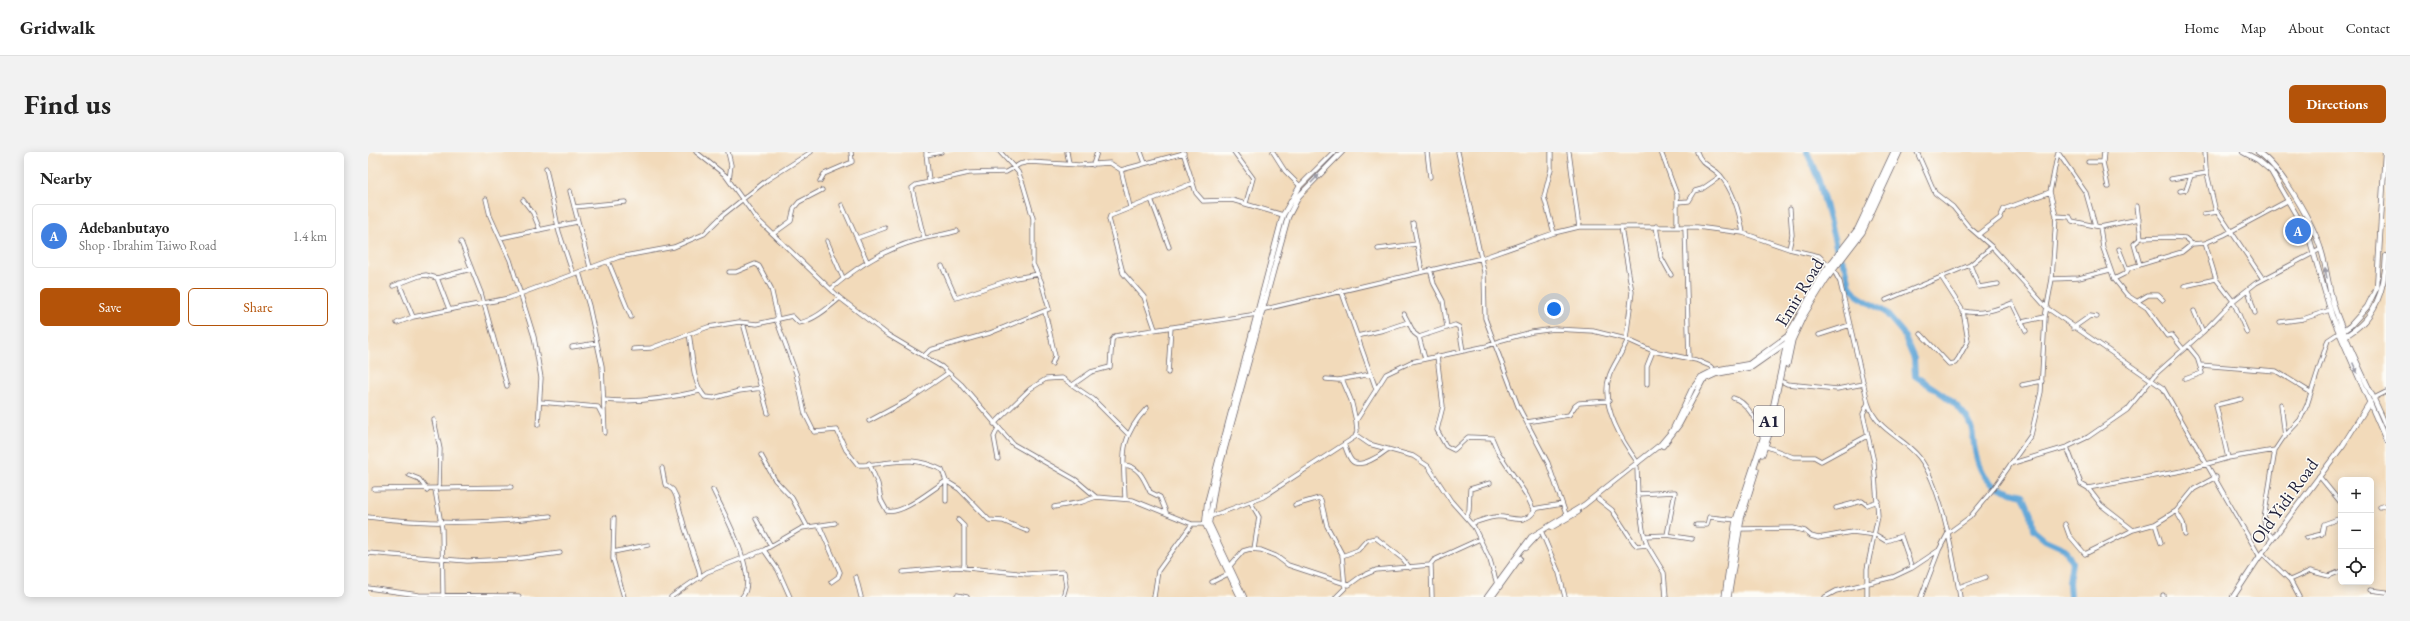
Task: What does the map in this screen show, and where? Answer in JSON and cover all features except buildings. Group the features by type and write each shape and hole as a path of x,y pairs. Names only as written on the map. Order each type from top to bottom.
{"highway":[{"name":"Emir Road","path":"1846,250 1858,229 1894,152"},
{"name":"Emir Road","path":"1725,597 1736,520 1777,396 1790,337 1832,267 1862,232 1898,152"},
{"name":"Emir Road","path":"1728,597 1738,529 1746,498 1765,446 1783,382 1790,337"}],"main road":[{"path":"1240,597 1228,574 1208,522 1221,456 1260,311 1283,215 1300,186 1334,152"},
{"path":"1221,456 1260,311 1293,206 1305,190 1342,152"},
{"path":"2243,152 2258,160 2271,171 2289,200 2314,251 2330,310 2351,345 2386,426"},
{"path":"2258,152 2269,161 2280,174 2315,234 2320,249 2329,291 2343,333 2372,409 2386,440"},
{"path":"2343,333 2354,323 2367,307 2377,287 2384,230 2385,152"},
{"path":"2343,333 2353,330 2372,311 2383,287 2386,256"},
{"path":"2367,307 2372,311"},
{"path":"2337,315 2344,324 2354,323"},
{"path":"2351,345 2353,330"},
{"path":"1492,597 1530,542 1598,499 1661,444 1672,431 1697,381 1716,372 1749,364 1790,337"},
{"name":"Old Yidi Road","path":"2234,597 2261,555 2359,422 2374,398"},
{"name":"Old Yidi Road","path":"2359,422 2376,404"},
{"path":"1487,597 1531,537 1567,518 1638,465"},
{"path":"1208,522 1244,597"}],"street":[{"path":"696,152 729,180 756,218 840,298 888,335 924,356 948,373 961,384 994,424 1013,444 1076,480 1096,496"},
{"path":"728,152 731,172 729,180"},
{"path":"397,322 449,309 483,304 521,294 608,261 626,256 660,251 695,238 704,234 767,180 804,154 811,152"},
{"path":"820,181 827,172 852,162 851,152"},
{"path":"929,182 926,153 941,152"},
{"path":"924,356 930,350 968,340 1045,312 1049,309 1038,274 1033,264 1031,249 1034,234 1031,210 1023,184 1014,168 1000,152"},
{"path":"1067,152 1069,164"},
{"path":"1093,165 1097,152"},
{"path":"1141,152 1145,164"},
{"path":"1121,170 1184,152 1196,192 1203,201 1226,200 1246,203 1283,215"},
{"path":"1234,152 1253,178 1246,203"},
{"path":"1273,152 1285,171 1300,186"},
{"path":"1427,152 1430,177"},
{"path":"1458,152 1482,258 1484,278 1484,315 1515,398 1548,462 1567,518"},
{"path":"1551,152 1551,169 1544,197 1554,233"},
{"path":"1569,152 1579,227"},
{"path":"1661,152 1672,178 1677,202 1677,227"},
{"path":"1697,152 1706,165 1721,176 1739,215 1744,233"},
{"path":"1917,152 1934,193 1953,207 1978,235 1992,247 2046,308 2153,379 2168,394 2261,555 2290,580 2299,597"},
{"path":"2104,152 2103,162 2108,187"},
{"path":"2205,152 2206,173 2216,212 2263,279"},
{"path":"1921,597 1939,550 1948,533 1970,517 2013,463 2031,435 2042,381 2044,318 2052,279 2056,216 2050,192 2054,165 2058,153"},
{"path":"2058,153 2086,193 2114,279 2127,295 2147,308 2167,336 2172,336 2183,349"},
{"path":"924,238 912,188 916,184 968,173 1006,172 1029,162 1093,165 1110,163 1121,170 1130,207"},
{"path":"2088,162 2103,162"},
{"path":"546,168 558,228 573,274"},
{"path":"2171,178 2206,173"},
{"path":"1677,202 1689,201 1695,191 1702,189 1721,176"},
{"path":"2180,191 2186,190 2191,176"},
{"path":"1155,330 1144,297 1123,273 1111,229 1110,216 1130,207 1193,184"},
{"path":"773,234 791,221 794,208 799,202 822,190"},
{"path":"570,191 590,267"},
{"path":"1978,235 2000,218 2004,209 2050,192"},
{"path":"486,199 490,216 521,294 539,362 540,402 538,425"},
{"path":"1152,199 1169,248"},
{"path":"523,200 533,213 540,230"},
{"path":"2114,279 2126,273 2127,269 2182,252 2192,244 2205,243 2230,232 2289,200"},
{"path":"574,207 625,202"},
{"path":"842,205 867,261"},
{"path":"2137,206 2140,219 2141,238"},
{"path":"1789,249 1792,234 1790,209"},
{"path":"2204,214 2216,212"},
{"path":"2056,216 2070,217 2072,221 2098,226 2140,219"},
{"path":"500,238 558,228 577,222"},
{"path":"1413,223 1422,271"},
{"path":"1656,226 1661,256 1671,275"},
{"path":"1074,384 1091,372 1110,367 1112,340 1114,336 1260,311 1341,290 1482,258 1554,233 1579,227 1685,227 1744,233 1789,249 1812,252 1832,267 1840,282 1868,403 1874,419 1910,448 1923,464 1932,481 1948,533 1960,597"},
{"path":"1621,227 1628,261 1632,292 1627,340 1608,378 1609,401 1622,439 1638,465 1637,494 1644,536 1647,545 1664,573 1666,597"},
{"path":"1685,227 1689,359"},
{"path":"857,238 885,228"},
{"path":"831,289 843,278 867,261 893,249 924,238 957,231"},
{"path":"2140,265 2134,244 2141,238 2185,238 2192,244"},
{"path":"826,241 843,278"},
{"path":"461,242 483,304 507,386"},
{"path":"2205,243 2216,279 2233,301 2247,333"},
{"path":"1378,249 1417,244"},
{"path":"1886,300 1942,278 1970,265 1992,247"},
{"path":"2119,249 2127,269"},
{"path":"2013,463 2067,447 2088,437 2127,410 2153,379 2183,349 2204,332 2233,301 2263,279 2320,249"},
{"path":"608,261 631,317"},
{"path":"729,272 736,272 755,264 759,266 771,288 777,319 796,373 805,414 814,432 837,430 846,450 857,465 894,461 922,462 942,470 946,481 946,501"},
{"path":"1970,265 1980,287 1998,284"},
{"path":"942,266 956,298 1015,278 1038,274"},
{"path":"393,286 419,276 426,275 437,278 471,269"},
{"path":"1430,269 1434,284 1443,300 1446,328"},
{"path":"2052,279 2079,278 2110,270"},
{"path":"579,272 589,306 597,343 605,400 605,433"},
{"path":"437,278 449,309"},
{"path":"1921,334 1949,364 1955,363 1968,343 1963,311 1942,278"},
{"path":"2184,286 2216,279"},
{"path":"400,283 413,317"},
{"path":"1341,290 1376,389"},
{"path":"2248,290 2255,313"},
{"path":"2138,301 2148,295 2158,295 2163,300"},
{"path":"633,349 651,348 708,328 739,322 757,324 792,316 799,323 822,312 840,298"},
{"path":"1963,311 1972,313 1987,312 2012,303 2026,331"},
{"path":"2280,322 2303,319 2330,310"},
{"path":"2194,311 2204,332"},
{"path":"1045,312 1055,356 1052,364"},
{"path":"1404,314 1414,333 1419,337 1425,359"},
{"path":"2074,328 2090,316 2097,317"},
{"path":"2022,322 2044,318"},
{"path":"1357,336 1384,330 1408,322"},
{"path":"743,323 768,413"},
{"path":"1819,335 1850,325"},
{"path":"1168,373 1171,327"},
{"path":"1419,337 1446,328 1458,327 1463,351"},
{"path":"1356,421 1386,374 1411,362 1463,351 1532,332 1555,329 1593,331 1627,340 1653,351 1705,363 1716,372"},
{"path":"2273,538 2265,528 2264,519 2275,450 2285,436 2300,420 2328,340 2343,333"},
{"path":"689,334 700,391 705,397 714,398 739,391 762,388"},
{"path":"572,347 597,343"},
{"path":"2185,380 2202,373 2200,364 2188,346"},
{"path":"1647,384 1647,366 1653,351"},
{"path":"1437,356 1443,406 1437,430 1442,442 1449,449 1454,450 1466,437 1492,438 1498,452 1535,510"},
{"path":"2200,364 2276,371 2310,392"},
{"path":"869,421 910,399 948,373"},
{"path":"1326,379 1342,379 1370,374"},
{"path":"994,424 1030,389 1046,379 1062,378 1074,384 1093,399 1128,434"},
{"path":"1342,379 1351,400 1356,421 1356,435"},
{"path":"2022,385 2042,381"},
{"path":"1783,382 1787,384 1838,389 1864,384"},
{"path":"605,400 636,401 675,397 700,391"},
{"path":"2374,398 2386,392"},
{"path":"1733,398 1739,400 1747,407 1763,439"},
{"path":"2228,458 2216,405 2241,399"},
{"path":"1527,422 1569,415 1579,403 1609,401"},
{"path":"540,402 598,407 604,420"},
{"path":"1866,597 1865,584 1876,535 1878,501 1874,462 1863,414 1868,403"},
{"path":"2281,404 2285,436"},
{"path":"1125,499 1123,447 1128,434 1148,408"},
{"path":"434,420 440,449 437,489 441,524 443,597"},
{"path":"998,428 994,437 998,459"},
{"path":"1054,507 1082,502 1096,496 1125,499 1166,512 1192,524 1208,522 1251,503 1356,435"},
{"path":"1356,435 1369,444 1413,456 1428,466 1451,500 1471,524 1480,539 1490,560 1497,585"},
{"path":"1765,446 1793,457 1814,457 1821,461 1867,436"},
{"path":"1344,444 1351,460 1356,463 1368,461 1388,450"},
{"path":"2067,447 2082,484 2088,488 2101,505 2133,530"},
{"path":"2088,488 2209,464 2228,458 2275,450"},
{"path":"762,455 775,480 792,498 807,526"},
{"path":"869,463 878,484 884,507 892,512 904,509 946,481"},
{"path":"1124,465 1134,467 1142,475 1150,492 1160,496 1166,512"},
{"path":"662,468 665,484 673,490 678,503 684,529 699,570 700,578"},
{"path":"409,475 419,479 427,490"},
{"path":"2319,476 2338,499"},
{"path":"2065,524 2069,535 2085,554 2133,530 2155,524 2176,511 2194,489 2216,477"},
{"path":"946,481 959,489 989,520 1003,521 1027,531"},
{"path":"1466,518 1469,512 1470,489 1490,483"},
{"path":"374,489 404,487 427,490 511,487"},
{"path":"713,490 729,521 743,559 746,590 742,597"},
{"path":"1637,494 1675,492 1667,535"},
{"path":"1295,505 1320,498 1327,526 1342,556 1346,586"},
{"path":"1598,499 1612,510 1637,546 1647,545"},
{"path":"1836,508 1862,501 1864,501 1867,505 1878,501"},
{"path":"1251,503 1260,516 1254,549"},
{"path":"1471,524 1496,516 1516,520 1531,515 1535,510 1562,504"},
{"path":"2380,507 2386,505"},
{"path":"2176,511 2182,519 2185,534"},
{"path":"368,517 441,524 497,523 550,516"},
{"path":"1696,525 1707,525 1709,517 1736,520"},
{"path":"614,518 614,566 624,597"},
{"path":"756,519 771,546"},
{"path":"2306,538 2322,534 2324,524 2338,519"},
{"path":"958,520 964,526 964,568"},
{"path":"671,597 707,572 764,550 807,526 820,527 835,523"},
{"path":"1154,597 1155,580 1158,571 1192,524"},
{"path":"2155,524 2161,543"},
{"path":"820,527 840,572 838,577 831,582"},
{"path":"1738,529 1793,528 1805,531 1811,536 1818,538 1852,532 1876,535 1886,541 1902,537 1912,568"},
{"path":"1542,533 1559,573 1565,597"},
{"path":"1644,536 1667,535 1692,539"},
{"path":"1342,556 1358,550 1367,540 1376,538 1405,561 1410,568"},
{"path":"1432,597 1431,565 1434,560 1480,539"},
{"path":"613,552 648,545"},
{"path":"1229,567 1241,553 1254,549 1268,552 1288,565 1346,586"},
{"path":"764,550 778,570 790,597"},
{"path":"1825,597 1836,591 1893,577 1912,568 1939,550"},
{"path":"368,553 423,559 441,558 467,561 515,559 560,553"},
{"path":"1336,597 1346,586 1376,570 1431,565"},
{"path":"903,572 964,568 1027,574 1065,572 1066,586 1063,597"},
{"path":"2290,580 2310,571 2329,576 2338,572"},
{"path":"1212,582 1228,574"},
{"path":"856,577 861,597"},
{"path":"1959,587 1986,577"},
{"path":"368,588 419,596 443,597 485,594 519,596"},
{"path":"2370,590 2386,592"},
{"path":"957,595 967,597"}],"waterway":[{"path":"1807,152 1819,181 1837,250 1846,267 1850,286 1858,296 1885,312 1903,333 1914,359 1915,376 1947,398 1967,417 1972,429 1976,457 1983,474 1995,485 2023,495 2031,514 2033,530 2045,540 2065,549 2072,562 2069,582 2070,597"}],"place":[{"name":"Adebanbutayo","path":"2298,231"}]}
